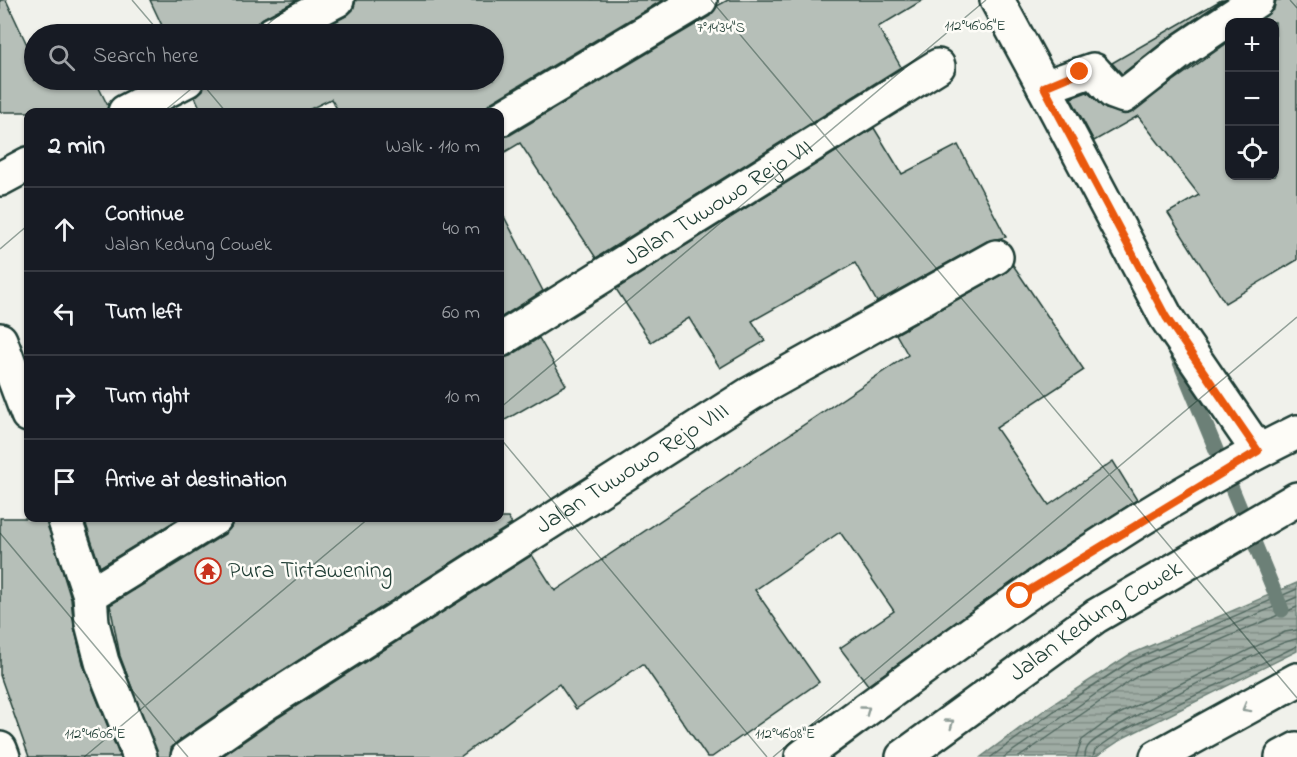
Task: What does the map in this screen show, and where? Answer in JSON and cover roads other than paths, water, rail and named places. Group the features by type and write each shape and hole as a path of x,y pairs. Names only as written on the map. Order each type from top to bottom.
{"main road":[{"path":"291,24 337,0"},
{"path":"504,116 700,0"},
{"path":"997,0 1166,317 1256,452"},
{"path":"1044,87 1093,70 1113,92 1124,96 1184,49 1257,0"},
{"name":"Jalan Tuwowo Rejo VII","path":"504,337 938,66"},
{"path":"133,108 168,90"},
{"path":"0,179 24,166"},
{"name":"Jalan Tuwowo Rejo VIII","path":"188,757 269,702 750,394 996,257"},
{"path":"0,340 24,397"},
{"path":"802,757 1020,596 1222,471 1297,432"},
{"name":"Jalan Kedung Cowek","path":"903,757 1096,616 1297,499"},
{"path":"65,522 90,595 92,623 102,662 140,757"},
{"path":"90,595 209,522"},
{"path":"1157,757 1297,680"},
{"path":"0,749 3,757"},
{"path":"1282,757 1297,749"}],"water":[{"path":"1297,583 1297,651 1125,737 1095,757 981,757 1050,706 1129,655"}],"waterway":[{"path":"1177,355 1282,610"}],"place":[{"name":"Pura Tirtawening","path":"208,571"}]}
